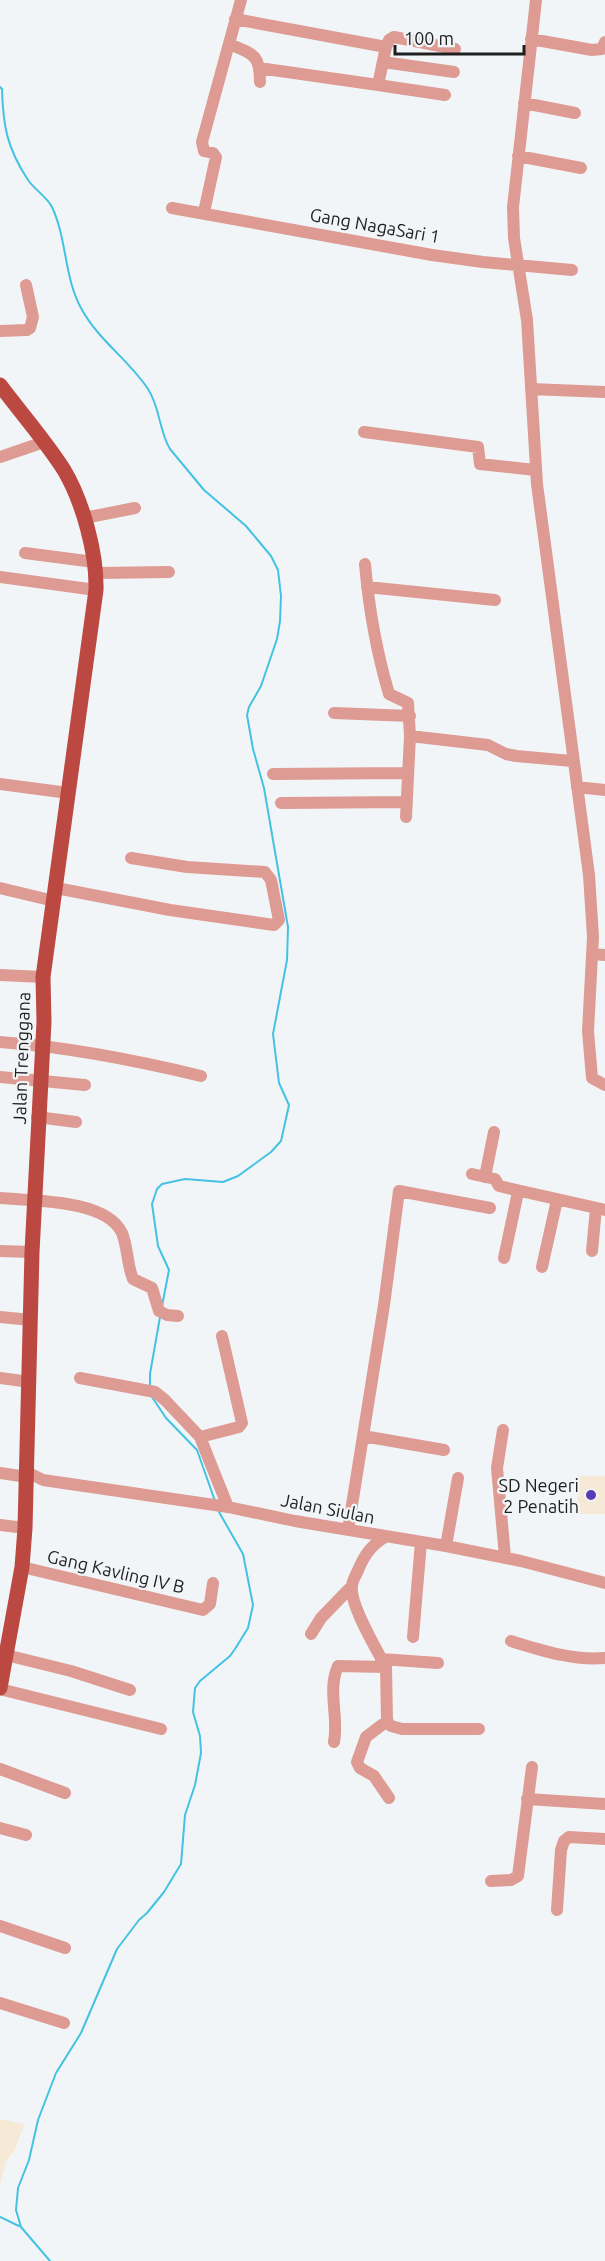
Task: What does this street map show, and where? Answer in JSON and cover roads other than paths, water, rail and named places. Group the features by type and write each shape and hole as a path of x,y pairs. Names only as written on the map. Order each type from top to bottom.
{"main road":[{"name":"Jalan Trenggana","path":"0,385 64,471 84,518 95,568 96,590 43,977 43,1045 37,1117 25,1528 21,1567 6,1615 0,1689"}],"street":[{"path":"204,212 216,157 213,153 204,151 202,142 241,0"},
{"path":"536,0 513,220 527,320 535,470 589,875 593,937 599,955 588,1021 590,1067 592,1078 605,1084"},
{"path":"235,19 386,47"},
{"path":"378,85 389,40 394,38 455,49"},
{"path":"531,39 592,50 602,49 605,42"},
{"path":"228,48 255,56 260,82"},
{"path":"383,62 454,72"},
{"path":"259,68 445,95"},
{"path":"524,103 575,113"},
{"path":"519,156 582,168"},
{"name":"Gang NagaSari 1","path":"172,208 432,255 572,270"},
{"path":"0,331 30,328 33,317 26,285"},
{"path":"531,389 605,392"},
{"path":"364,432 478,447 480,464 535,470"},
{"path":"0,457 44,442"},
{"path":"84,518 135,508"},
{"path":"25,553 95,568 169,572"},
{"path":"365,564 376,649 389,694 408,703 410,736 406,817"},
{"path":"0,577 96,590"},
{"path":"367,587 495,600"},
{"path":"334,713 410,716"},
{"path":"410,736 488,745 516,756 572,761"},
{"path":"273,774 408,773"},
{"path":"0,784 68,793"},
{"path":"577,787 605,790"},
{"path":"281,803 407,802"},
{"path":"0,888 274,925 279,920 271,880 265,872 188,867 131,858"},
{"path":"0,975 43,977"},
{"path":"0,1042 43,1045 123,1058 201,1076"},
{"path":"0,1077 85,1085"},
{"path":"37,1117 76,1122"},
{"path":"485,1177 494,1132"},
{"path":"472,1174 495,1179 499,1186 518,1192 601,1209 592,1251"},
{"path":"352,1531 363,1436 399,1191 490,1208"},
{"path":"504,1258 518,1192"},
{"path":"0,1198 92,1209 108,1218 122,1234 133,1279 152,1288 159,1311 167,1315 178,1316"},
{"path":"543,1267 557,1200"},
{"path":"0,1251 32,1252"},
{"path":"0,1317 31,1320"},
{"path":"200,1437 239,1427 242,1423 222,1336"},
{"path":"0,1377 30,1382"},
{"path":"80,1378 143,1389 165,1400 200,1437 222,1506"},
{"path":"503,1430 497,1468 505,1557"},
{"path":"363,1436 444,1450"},
{"name":"Jalan Siulan","path":"0,1473 222,1506 446,1546 505,1557 605,1583"},
{"path":"446,1546 458,1478"},
{"path":"0,1525 25,1528"},
{"path":"310,1635 321,1618 351,1587 364,1557 381,1536"},
{"path":"413,1637 421,1542"},
{"name":"Gang Kavling IV B","path":"21,1567 203,1610 210,1604 213,1584"},
{"path":"351,1587 369,1638 383,1663 387,1721 391,1726 402,1729 479,1729"},
{"path":"511,1641 539,1650 566,1655 605,1658"},
{"path":"3,1653 130,1690"},
{"path":"334,1742 337,1725 333,1702 338,1666 438,1663"},
{"path":"0,1689 161,1729"},
{"path":"387,1721 366,1737 357,1762 360,1768 374,1776 389,1798"},
{"path":"491,1881 512,1880 518,1876 532,1767"},
{"path":"0,1769 65,1793"},
{"path":"527,1799 605,1804"},
{"path":"0,1828 26,1835"},
{"path":"557,1910 561,1850 564,1841 569,1837 605,1839"},
{"path":"0,1926 65,1948"},
{"path":"0,2003 64,2023"}],"waterway":[{"path":"0,87 5,126 11,147 28,180 52,207 57,219 71,284 81,308 96,330 148,389 170,449 204,490 246,526 271,556 278,570 281,596 277,639 261,686 247,715 253,749 264,788 288,927 287,960 273,1034 279,1083 289,1105 281,1141 271,1152 238,1176 223,1182 185,1179 162,1184 157,1189 152,1204 158,1246 169,1270 162,1306"},
{"path":"150,1385 160,1317"},
{"path":"152,1397 166,1418 197,1450 215,1501"},
{"path":"50,2261 21,2227 16,2210 18,2188 29,2160 38,2120 56,2073 81,2033 117,1949 164,1892 181,1864 185,1815 195,1785 201,1753 200,1736 193,1712 195,1688 230,1656 248,1628 253,1605 243,1554 219,1512"},
{"path":"0,2217 19,2226"}],"place":[{"name":"SD Negeri 2 Penatih","path":"591,1495"}]}
